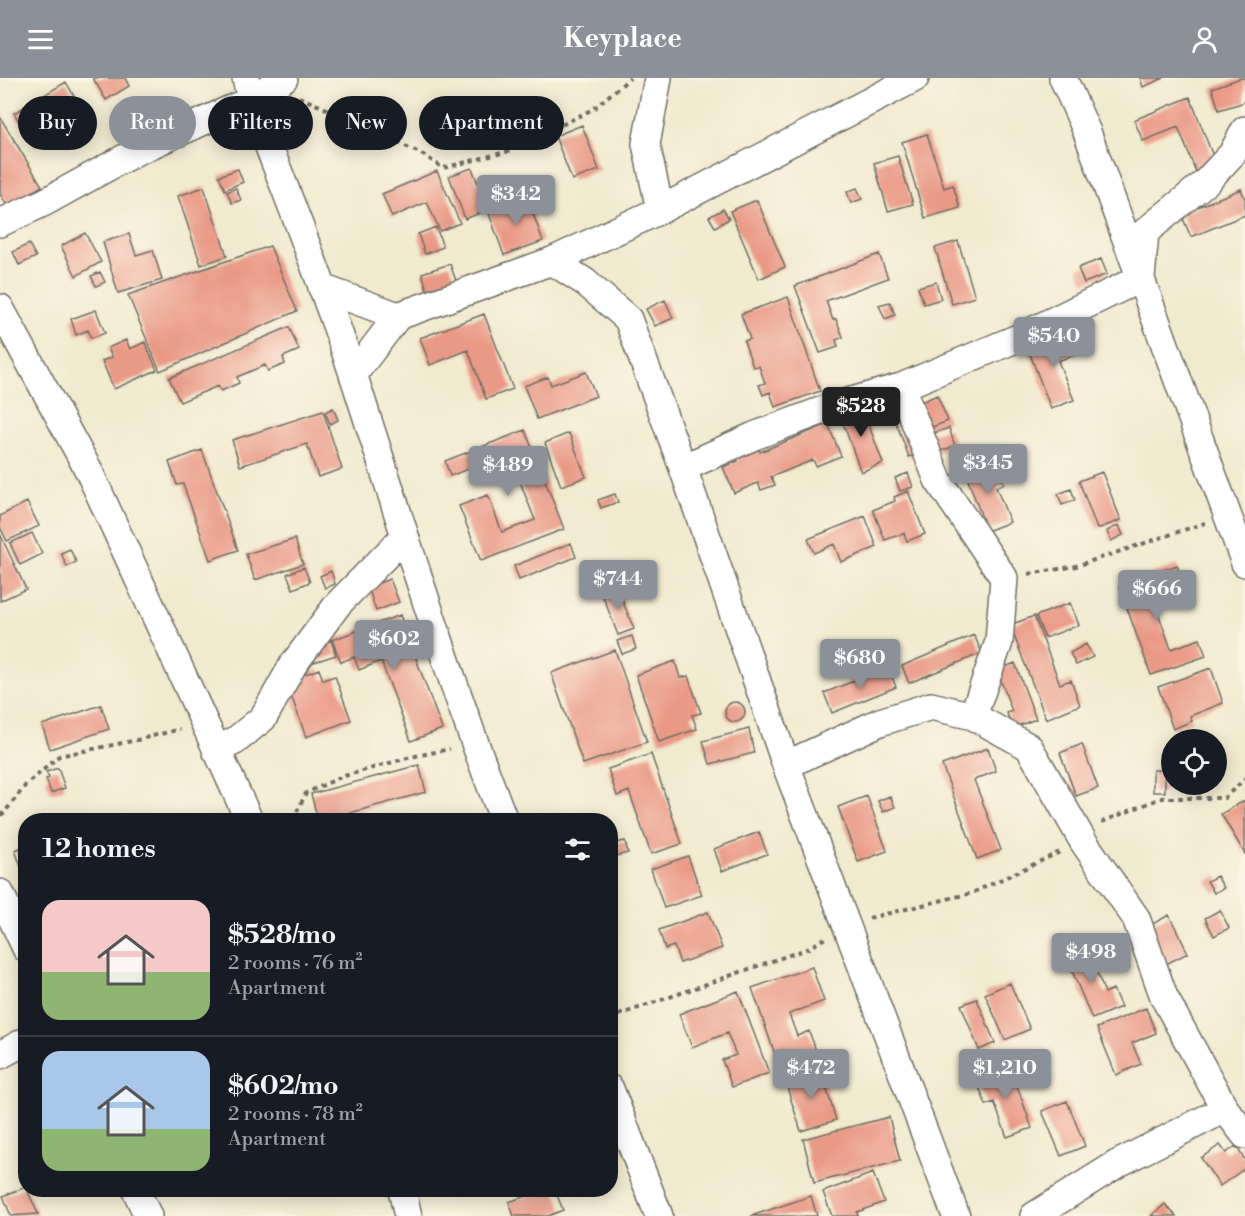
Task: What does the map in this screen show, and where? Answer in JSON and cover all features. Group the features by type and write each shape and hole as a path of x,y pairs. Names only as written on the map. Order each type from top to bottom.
{"street":[{"path":"658,78 646,144 660,210"},
{"path":"353,375 398,316 552,261 660,210 915,78"},
{"path":"1063,78 1087,132 1245,563"},
{"path":"0,223 45,201 249,89 280,80"},
{"path":"249,89 353,375 404,537 474,744 501,813"},
{"path":"1141,278 1144,232 1206,182 1232,154 1245,130"},
{"path":"552,261 585,282 628,319 683,468 786,765 956,1216"},
{"path":"683,468 754,435 834,406 901,387 1018,338 1141,278"},
{"path":"322,288 398,316"},
{"path":"0,308 88,471 246,813"},
{"path":"901,387 938,480 1004,578 999,642 973,716"},
{"path":"216,750 235,741 263,718 293,665 338,604 404,537"},
{"path":"786,765 880,722 931,706 973,716 1029,747 1083,841 1136,918 1164,997 1225,1109 1245,1135"},
{"path":"0,893 18,931"},
{"path":"0,1055 18,1045"},
{"path":"1034,1216 1117,1164 1225,1109"},
{"path":"618,1110 659,1216"},
{"path":"139,1197 148,1216"},
{"path":"404,1197 408,1216"}],"path":[{"path":"280,80 305,101 366,126 425,156 443,168 506,152 534,139 593,109 630,78"},
{"path":"1004,578 1076,566 1142,542 1204,524 1224,505"},
{"path":"0,815 25,786 59,756 204,723"},
{"path":"296,813 306,793 341,777 411,757 474,744"},
{"path":"618,1015 810,948 847,924 972,893 1083,841 1098,824 1161,798 1224,798 1245,779"}],"building":[{"path":"93,78 125,78 129,86 109,96 106,100"},
{"path":"1140,78 1164,78 1143,87"},
{"path":"1245,78 1245,102 1219,110 1212,88"},
{"path":"66,82 74,96 43,96"},
{"path":"1190,97 1216,164 1196,172 1178,127 1143,141 1134,120"},
{"path":"0,117 42,186 8,207 0,194"},
{"path":"582,125 599,170 572,180 560,150 564,150 564,132"},
{"path":"927,134 944,188 953,185 960,208 925,218 902,142"},
{"path":"898,156 913,204 888,211 874,163"},
{"path":"472,168 488,210 465,219 449,176"},
{"path":"238,169 243,182 225,190 219,176"},
{"path":"437,171 460,223 440,231 427,202 392,217 382,194"},
{"path":"204,187 227,256 201,265 178,196"},
{"path":"236,188 241,200 232,203 227,192"},
{"path":"857,188 862,199 851,203 847,192"},
{"path":"1241,189 1245,199 1245,215 1191,237 1181,214"},
{"path":"527,197 543,241 504,255 488,211"},
{"path":"757,200 785,267 759,279 730,211"},
{"path":"723,209 729,219 715,227 709,217"},
{"path":"436,227 443,247 425,254 418,234"},
{"path":"85,233 101,262 76,276 61,246"},
{"path":"129,234 136,255 153,250 162,280 118,293 103,242"},
{"path":"958,241 975,297 952,304 935,248"},
{"path":"29,244 36,257 19,265 13,252"},
{"path":"270,246 297,311 160,371 128,295"},
{"path":"879,254 888,278 826,301 843,337 836,340 838,347 820,353 795,286"},
{"path":"1101,259 1107,274 1084,283 1078,268"},
{"path":"450,264 456,281 427,290 422,273"},
{"path":"100,272 105,282 96,286 91,276"},
{"path":"936,282 941,299 924,304 918,287"},
{"path":"788,297 820,391 775,407 770,392 763,395 759,385 765,383 759,366 753,367 744,341 750,339 741,314"},
{"path":"665,300 673,318 655,326 646,309"},
{"path":"890,302 895,315 885,319 879,305"},
{"path":"96,310 105,333 91,338 88,330 76,335 71,319"},
{"path":"484,314 513,389 486,399 468,350 430,365 420,338"},
{"path":"289,327 299,350 283,357 285,364 268,371 265,365 237,377 239,383 221,391 218,386 180,402 169,378"},
{"path":"1071,332 1079,353 1058,361 1074,400 1051,409 1028,349"},
{"path":"126,340 130,349 145,342 157,370 114,389 102,361 112,357 108,348"},
{"path":"586,372 596,396 537,419 524,386 548,377 551,385"},
{"path":"899,395 921,452 909,457 887,399"},
{"path":"937,395 948,421 927,429 917,404"},
{"path":"861,404 883,463 861,472 839,412"},
{"path":"333,408 338,420 330,424 325,412"},
{"path":"323,411 342,469 318,477 307,444 240,466 232,440"},
{"path":"828,424 841,456 816,466 813,460 771,477 775,485 761,490 758,483 734,493 723,467 738,461 736,456 758,447 760,452"},
{"path":"949,428 955,446 938,452 931,434"},
{"path":"525,430 564,529 481,561 459,506 488,495 502,532 535,520 513,464 495,471 491,460 450,476 445,461"},
{"path":"569,433 586,477 561,486 545,443"},
{"path":"202,450 238,550 210,560 183,484 177,485 169,462"},
{"path":"995,461 1004,484 996,487 1010,522 987,531 965,472"},
{"path":"1102,472 1121,520 1097,529 1079,481"},
{"path":"908,473 913,487 900,491 895,478"},
{"path":"1071,489 1075,500 1062,505 1058,494"},
{"path":"908,491 925,534 907,541 904,533 885,540 873,510 895,501 894,497"},
{"path":"615,494 618,502 601,508 598,500"},
{"path":"27,502 39,526 7,541 0,527 0,516"},
{"path":"865,516 877,547 841,562 834,544 814,553 808,539"},
{"path":"1119,525 1123,535 1111,541 1107,531"},
{"path":"32,533 42,554 20,565 10,543"},
{"path":"0,534 26,589 0,601"},
{"path":"295,539 303,564 255,580 246,554"},
{"path":"571,543 576,557 519,580 514,566"},
{"path":"70,549 76,562 67,567 61,553"},
{"path":"1177,565 1184,585 1152,596 1171,649 1200,639 1206,656 1151,675 1119,586"},
{"path":"304,567 310,582 293,589 287,574"},
{"path":"331,571 335,584 325,588 320,576"},
{"path":"390,579 399,602 376,611 368,587"},
{"path":"617,587 634,629 618,635 602,594"},
{"path":"1070,603 1079,625 1045,638 1036,616"},
{"path":"400,615 442,729 411,741 381,661 359,670 354,657 341,662 332,640"},
{"path":"1034,616 1060,684 1071,680 1080,705 1046,719 1010,625"},
{"path":"974,635 982,653 909,683 902,666"},
{"path":"632,636 636,649 622,654 617,641"},
{"path":"331,640 336,655 311,663 306,649"},
{"path":"1086,644 1093,657 1076,665 1070,653"},
{"path":"615,650 647,742 583,764 551,673"},
{"path":"675,661 680,678 688,676 701,713 692,715 697,729 659,742 636,675"},
{"path":"1015,663 1036,719 1012,728 1007,713 1012,711 997,670"},
{"path":"888,667 896,687 832,713 824,693"},
{"path":"1211,668 1223,703 1190,716 1192,721 1173,729 1158,687"},
{"path":"319,669 323,680 335,676 351,720 306,737 286,681"},
{"path":"735,702 742,705 745,712 742,719 735,722 728,719 725,712 728,705"},
{"path":"101,705 109,729 50,749 42,725"},
{"path":"749,729 754,753 710,764 703,741"},
{"path":"1082,744 1098,788 1076,796 1060,753"},
{"path":"988,748 996,771 974,780 1001,850 977,859 942,765"},
{"path":"651,754 682,844 651,854 629,791 617,796 608,769"},
{"path":"419,765 426,792 350,813 316,813 311,794"},
{"path":"58,768 65,788 51,793 46,772"},
{"path":"1153,770 1161,770 1161,792 1153,792"},
{"path":"867,796 887,851 858,862 838,807"},
{"path":"890,796 895,807 883,812 878,801"},
{"path":"1245,800 1245,854 1221,814"},
{"path":"759,832 767,854 722,871 714,849"},
{"path":"625,841 628,853 618,855 618,842"},
{"path":"688,856 702,895 664,908 651,869"},
{"path":"1217,876 1224,888 1214,893 1207,881"},
{"path":"1220,910 1229,928 1214,936 1205,918"},
{"path":"708,912 722,948 680,963 674,946 665,949 659,930"},
{"path":"1169,915 1188,953 1164,965 1145,928"},
{"path":"1086,946 1105,993 1113,989 1121,1007 1092,1019 1065,954"},
{"path":"812,967 824,1001 789,1014 797,1036 809,1031 818,1056 780,1069 752,988"},
{"path":"1010,983 1030,1029 1005,1040 985,994"},
{"path":"738,991 769,1073 732,1087 722,1060 736,1055 727,1033 692,1047 679,1014"},
{"path":"977,999 995,1043 979,1050 961,1005"},
{"path":"1146,1008 1156,1033 1132,1043 1141,1064 1116,1075 1097,1028"},
{"path":"1010,1066 1032,1128 1007,1137 994,1102 986,1105 976,1079"},
{"path":"821,1070 836,1120 801,1131 785,1081"},
{"path":"1067,1101 1085,1146 1061,1156 1042,1111"},
{"path":"889,1117 900,1161 814,1183 803,1139"},
{"path":"1220,1145 1226,1153 1236,1146 1245,1160 1245,1168 1220,1186 1201,1158"},
{"path":"873,1173 884,1202 857,1212 858,1216 832,1216 823,1192"},
{"path":"18,1190 18,1197 30,1197 38,1214 11,1216 3,1196"},
{"path":"811,1196 817,1216 751,1216"},
{"path":"523,1197 558,1197 563,1210 548,1216 514,1216 509,1202"},
{"path":"1165,1204 1176,1216 1151,1216"}]}
